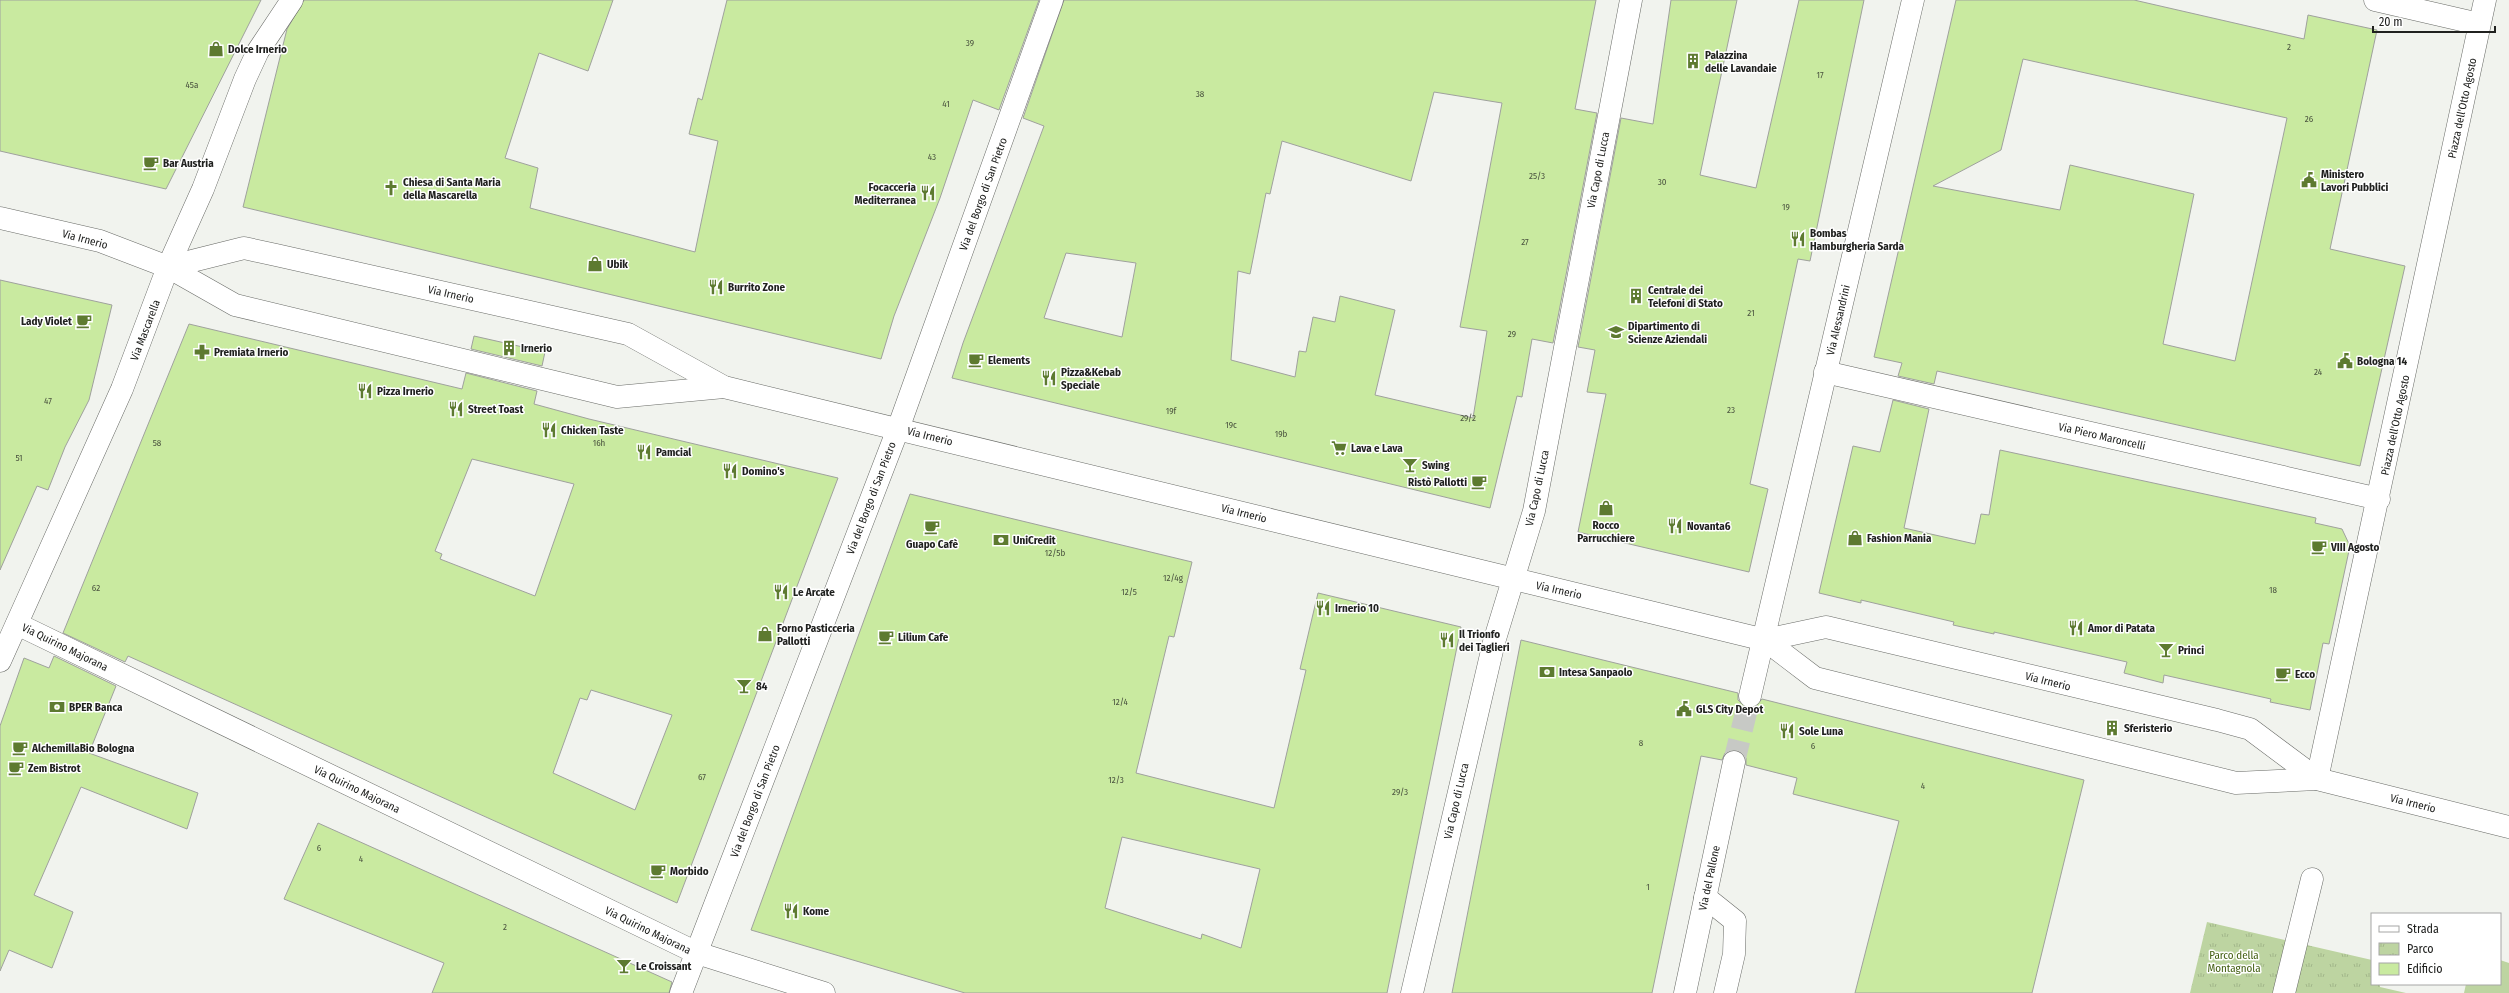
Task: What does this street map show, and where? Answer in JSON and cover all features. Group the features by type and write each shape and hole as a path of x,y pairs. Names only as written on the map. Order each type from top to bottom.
{"street":[{"name":"Via Mascarella","path":"0,661 122,389 168,267 203,189 245,79 258,51 292,0"},
{"name":"Via del Borgo di San Pietro","path":"681,993 898,429 1052,0"},
{"name":"Via Capo di Lucca","path":"1412,993 1494,642 1534,511 1631,0"},
{"name":"Via Alessandrini","path":"1765,640 1779,570 1913,0"},
{"path":"2375,0 2480,24"},
{"name":"Piazza dell'Otto Agosto","path":"2317,779 2379,499 2485,0"},
{"name":"Via Irnerio","path":"0,218 100,241 168,267 235,305 617,397 724,387"},
{"name":"Via Irnerio","path":"168,267 244,248 628,334 724,387 1765,640 1815,678 2236,783 2317,779 2509,827"},
{"name":"Via Piero Maroncelli","path":"1825,372 2379,499"},
{"name":"Via Quirino Majorana","path":"17,624 696,953 824,993"},
{"name":"Via Irnerio","path":"1765,640 1826,627 2217,720 2250,729 2317,779"},
{"path":"1750,696 1765,640"},
{"name":"Via del Pallone","path":"1685,993 1734,762"},
{"path":"2284,993 2312,879"},
{"path":"1705,897 1735,921 1734,954 1725,993"}],"green space":[{"name":"Parco della Montagnola","path":"2207,922 2371,960 2371,985 2380,985 2380,987 2406,993 2190,993"},
{"path":"2501,960 2509,963 2509,993 2464,993 2466,985 2501,985"}],"building":[{"path":"0,0 261,0 166,189 0,151"},
{"path":"304,0 613,0 588,71 539,53 505,158 538,168 530,208 695,252 718,141 689,134 698,98 702,100 727,0 1039,0 999,110 973,100 940,198 894,316 881,359 243,207 287,29"},
{"path":"1064,0 1596,0 1575,109 1597,113 1553,343 1532,339 1522,397 1517,396 1490,508 952,378 963,343 1044,126 1023,118","holes":["1434,92 1502,103 1460,327 1487,331 1473,418 1375,395 1395,310 1340,296 1335,322 1313,317 1306,352 1299,351 1295,377 1231,360 1238,271 1250,274 1266,193 1270,194 1282,141 1411,181","1066,253 1136,263 1122,337 1044,318"]},
{"path":"1671,0 1737,0 1700,175 1756,188 1799,0 1864,0 1810,261 1798,259 1750,484 1768,489 1749,572 1578,532 1606,394 1587,392 1595,350 1578,347 1621,118 1653,124"},
{"path":"1956,0 2134,0 2304,39 2308,15 2377,30 2330,249 2405,266 2360,466 1937,371 1934,384 1898,376 1902,363 1874,357","holes":["2023,59 2287,118 2235,361 2163,344 2194,194 2070,165 2060,210 1933,186 2001,150"]},
{"path":"0,280 112,305 89,400 65,447 48,490 37,486 0,570"},
{"path":"189,324 462,389 466,373 537,391 534,404 589,419 838,478 677,903 128,656 125,662 63,633","holes":["472,459 574,484 535,596 440,559 442,554 435,551","591,690 672,715 635,810 553,773 580,698 587,700"]},
{"path":"474,336 545,352 542,366 471,349"},
{"path":"1893,400 1929,409 1904,528 1975,544 1981,514 1989,515 2000,450 2316,518 2315,523 2342,529 2350,546 2329,644 2323,643 2310,710 2270,702 2271,699 2164,675 2163,683 2124,673 2127,662 1994,632 1994,634 1953,625 1954,622 1861,600 1861,603 1819,593 1853,446 1880,452"},
{"path":"910,494 1192,562 1174,637 1169,636 1136,773 1274,808 1306,670 1300,669 1318,593 1461,627 1387,993 965,993 751,930","holes":["1122,837 1260,869 1241,948 1202,934 1201,939 1105,908"]},
{"path":"1521,640 1738,693 1738,700 1747,708 1754,708 1762,699 2084,780 2032,993 1855,993 1899,821 1793,794 1797,778 1746,765 1746,758 1736,750 1725,753 1722,760 1701,756 1652,993 1452,993"},
{"path":"54,656 116,686 89,753 198,793 187,829 81,787 34,895 73,912 52,968 9,950 0,971 0,726 24,658 49,668"},
{"path":"318,823 672,982 669,993 432,993 444,963 284,899"}],"tunnel":[{"path":"1734,762 1750,696"}],"place":[{"name":"Dolce Irnerio","path":"216,49"},
{"name":"Palazzina delle Lavandaie","path":"1693,61"},
{"name":"Bar Austria","path":"151,163"},
{"name":"Ministero Lavori Pubblici","path":"2309,180"},
{"name":"Chiesa di Santa Maria della Mascarella","path":"391,188"},
{"name":"Focacceria Mediterranea","path":"928,193"},
{"name":"Bombas Hamburgheria Sarda","path":"1798,239"},
{"name":"Ubik","path":"595,264"},
{"name":"Burrito Zone","path":"716,287"},
{"name":"Centrale dei Telefoni di Stato","path":"1636,296"},
{"name":"Lady Violet","path":"84,321"},
{"name":"Dipartimento di Scienze Aziendali","path":"1616,332"},
{"name":"Irnerio","path":"509,348"},
{"name":"Premiata Irnerio","path":"202,352"},
{"name":"Elements","path":"976,360"},
{"name":"Bologna 14","path":"2345,361"},
{"name":"Pizza&Kebab Speciale","path":"1049,378"},
{"name":"Pizza Irnerio","path":"365,391"},
{"name":"Street Toast","path":"456,409"},
{"name":"Chicken Taste","path":"549,430"},
{"name":"Lava e Lava","path":"1339,448"},
{"name":"Pamcial","path":"644,452"},
{"name":"Swing","path":"1410,465"},
{"name":"Domino's","path":"730,471"},
{"name":"Ristò Pallotti","path":"1479,482"},
{"name":"Rocco Parrucchiere","path":"1606,508"},
{"name":"Novanta6","path":"1675,526"},
{"name":"Guapo Cafè","path":"932,527"},
{"name":"Fashion Mania","path":"1855,538"},
{"name":"UniCredit","path":"1001,540"},
{"name":"VIII Agosto","path":"2319,547"},
{"name":"Le Arcate","path":"781,592"},
{"name":"Irnerio 10","path":"1323,608"},
{"name":"Amor di Patata","path":"2076,628"},
{"name":"Forno Pasticceria Pallotti","path":"765,634"},
{"name":"Lilium Cafe","path":"886,637"},
{"name":"Il Trionfo dei Taglieri","path":"1447,640"},
{"name":"Princi","path":"2166,650"},
{"name":"Intesa Sanpaolo","path":"1547,672"},
{"name":"Ecco","path":"2283,674"},
{"name":"84","path":"744,686"},
{"name":"BPER Banca","path":"57,707"},
{"name":"GLS City Depot","path":"1684,709"},
{"name":"Sferisterio","path":"2112,728"},
{"name":"Sole Luna","path":"1787,731"},
{"name":"AlchemillaBio Bologna","path":"20,748"},
{"name":"Zem Bistrot","path":"16,768"},
{"name":"Morbido","path":"658,871"},
{"name":"Kome","path":"791,911"},
{"name":"Le Croissant","path":"624,966"}]}
